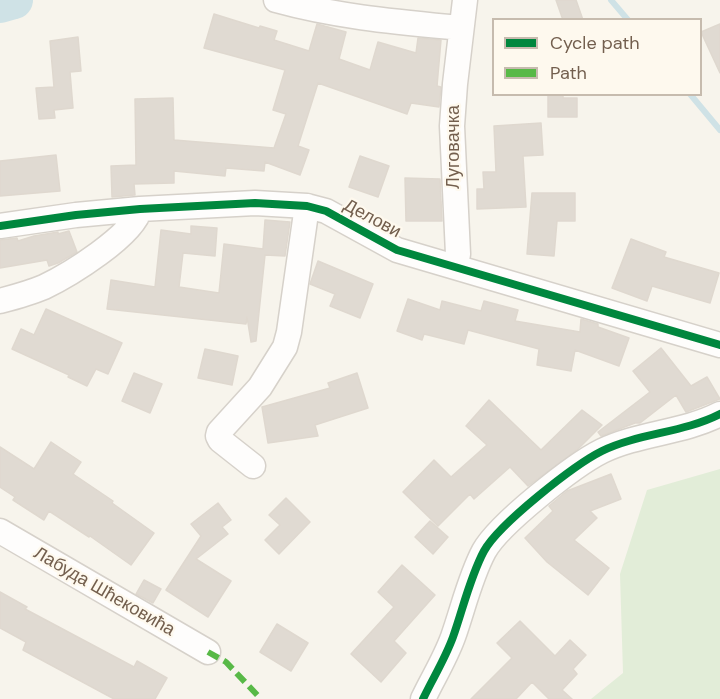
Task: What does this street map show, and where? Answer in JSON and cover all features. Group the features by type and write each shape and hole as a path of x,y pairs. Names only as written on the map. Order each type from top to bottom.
{"street":[{"path":"276,0 333,14 461,28"},
{"name":"Луговачка","path":"456,267 458,254 452,126 465,0"},
{"name":"Делови","path":"0,226 140,209 255,203 307,206 326,211 397,250 720,345"},
{"path":"253,466 218,436 219,432 260,387 285,347 307,206"},
{"path":"0,302 46,286 99,253 129,228 140,209"},
{"path":"423,699 445,656 480,560 495,536 506,525 575,468 601,451 693,425 720,414"},
{"name":"Лабуда Шћековића","path":"0,531 208,652"}],"green space":[{"path":"720,469 720,699 591,699 623,673 620,574 647,490"}],"building":[{"path":"556,0 576,0 582,18 562,18"},
{"path":"214,14 277,31 274,40 309,51 317,24 346,32 339,59 370,70 378,42 416,53 418,38 441,40 437,86 441,87 439,107 411,103 407,114 318,83 298,146 309,150 300,175 265,162 264,171 226,168 225,176 174,171 174,183 134,184 135,195 112,197 111,166 136,165 135,99 173,98 174,140 274,148 286,114 273,110 285,70 204,48"},
{"path":"720,24 720,73 702,34 702,32"},
{"path":"78,37 81,71 70,72 73,108 54,110 55,118 39,119 36,88 54,87 50,41"},
{"path":"548,96 577,98 577,117 548,117"},
{"path":"541,123 543,155 523,156 526,207 477,209 477,189 484,189 483,172 496,172 494,126"},
{"path":"56,155 60,191 0,196 0,161"},
{"path":"360,156 389,166 378,197 349,187"},
{"path":"405,178 440,179 442,221 406,221"},
{"path":"532,193 575,193 575,221 557,221 554,256 527,254"},
{"path":"265,220 290,222 285,256 265,255 256,341 251,342 247,317 246,324 107,309 111,280 155,287 161,230 191,234 191,226 217,228 215,256 183,253 179,287 219,293 224,244 263,249"},
{"path":"69,231 77,252 58,263 49,266 47,260 0,268 0,240 17,238 18,241 34,236"},
{"path":"631,239 666,252 664,257 719,273 710,303 652,286 647,301 612,288"},
{"path":"318,261 373,284 360,318 330,306 335,294 310,284"},
{"path":"408,299 440,310 442,301 481,311 484,301 518,310 515,321 580,332 581,319 629,338 619,366 575,350 571,371 537,365 539,349 468,330 464,344 424,334 422,340 397,331"},
{"path":"46,309 122,343 108,374 96,369 87,386 68,377 69,375 12,349 21,329 34,335"},
{"path":"661,348 691,386 707,377 720,399 686,412 676,395 640,423 601,436 598,432 650,392 633,371"},
{"path":"205,349 238,356 232,385 198,378"},
{"path":"134,373 162,384 150,413 122,401"},
{"path":"357,373 368,408 315,425 318,436 268,443 262,407 330,388 328,383"},
{"path":"489,400 541,450 582,410 602,425 578,449 528,486 510,467 474,499 470,494 438,526 403,492 434,460 451,477 487,445 466,426"},
{"path":"51,442 81,462 73,474 154,533 131,565 49,511 44,520 13,500 15,497 0,487 0,447 34,469"},
{"path":"611,474 621,499 590,511 597,518 574,540 609,568 588,595 547,562 525,538 553,511 549,506 567,491"},
{"path":"286,498 310,522 279,554 265,540 280,525 269,515"},
{"path":"218,503 231,520 222,527 228,534 196,559 231,581 208,617 166,590 201,536 191,524"},
{"path":"430,521 448,537 433,554 415,537"},
{"path":"402,565 435,595 394,641 406,653 381,682 351,654 394,607 378,592"},
{"path":"144,580 161,589 153,603 136,594"},
{"path":"0,592 27,607 25,609 134,667 137,661 167,678 155,699 114,699 23,650 26,642 0,628"},
{"path":"520,621 555,656 570,640 586,655 573,669 577,674 562,690 572,699 549,699 532,682 516,699 471,699 512,658 497,643"},
{"path":"277,624 308,643 291,671 260,652"}],"waterway":[{"path":"0,4 14,0"},
{"path":"611,0 626,18"},
{"path":"692,96 720,130"}],"marked path":[{"path":"208,652 226,662 261,699"}],"cycle path":[{"path":"0,226 140,209 255,203 307,206 326,211 397,250 720,345"},
{"path":"423,699 450,645 479,561 492,540 505,526 556,482 602,451 631,440 691,425 720,414"}]}
